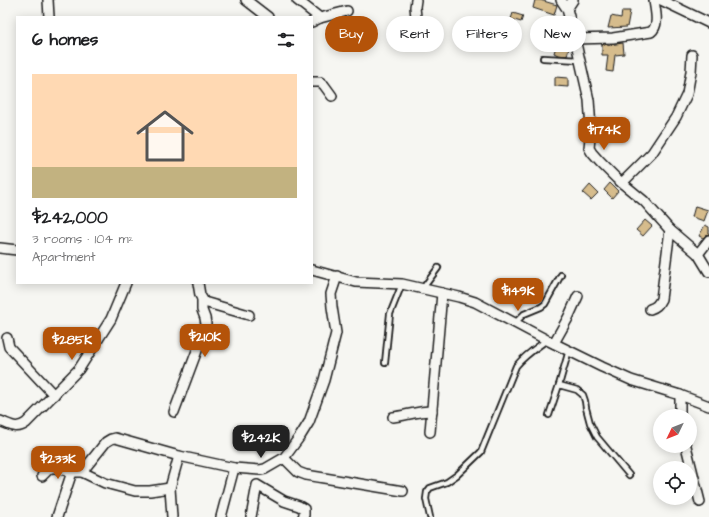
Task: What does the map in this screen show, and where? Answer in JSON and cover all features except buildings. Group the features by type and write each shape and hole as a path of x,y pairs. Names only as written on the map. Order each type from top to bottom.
{"street":[{"path":"48,0 49,16"},
{"path":"246,0 267,16"},
{"path":"297,0 312,16"},
{"path":"416,0 416,16"},
{"path":"561,0 567,9 569,16"},
{"path":"567,9 573,0"},
{"path":"586,39 613,38 652,32 655,30 657,25 654,0"},
{"path":"661,0 709,23"},
{"path":"316,20 347,11"},
{"path":"578,52 589,100 591,128 589,148 600,162 644,202 670,230 698,254 709,272"},
{"path":"622,183 652,153 676,117 687,94 692,55"},
{"path":"313,82 320,82 332,96"},
{"path":"650,309 659,304 661,300 670,230"},
{"path":"698,254 709,240"},
{"path":"0,248 16,250"},
{"path":"313,270 356,282 402,284 423,288 475,302 550,341 631,380 680,395 709,406"},
{"path":"82,472 106,442 115,438 179,456 234,468 265,469 284,458 301,436 309,422 324,380 336,333 331,294 337,276"},
{"path":"0,422 17,427 22,426 79,369 111,319 126,284"},
{"path":"174,412 206,324 202,310 202,299 198,284"},
{"path":"430,432 442,293"},
{"path":"550,341 568,318 578,296"},
{"path":"202,299 204,302 250,315"},
{"path":"7,338 9,347 54,395"},
{"path":"680,395 680,409"},
{"path":"393,417 417,412 432,411"},
{"path":"688,453 700,502"},
{"path":"172,517 170,488 179,456"},
{"path":"284,458 298,472 306,475 403,491"},
{"path":"42,476 51,468 55,468 72,472 82,472 105,483 135,491 150,491 170,488"},
{"path":"221,517 234,468"},
{"path":"251,517 260,470"},
{"path":"58,517 72,472"},
{"path":"257,485 284,501 299,506 304,510 303,517"}],"lane":[{"path":"543,58 580,60"},
{"path":"423,288 438,268"},
{"path":"515,323 524,314 545,304 561,275"},
{"path":"385,363 390,314 402,284"},
{"path":"430,517 426,499 427,492 430,488 447,482 457,475 481,452 516,366 527,354 550,341"},
{"path":"549,415 569,350"},
{"path":"559,385 577,390 583,395 590,422 597,437 629,475"}]}
